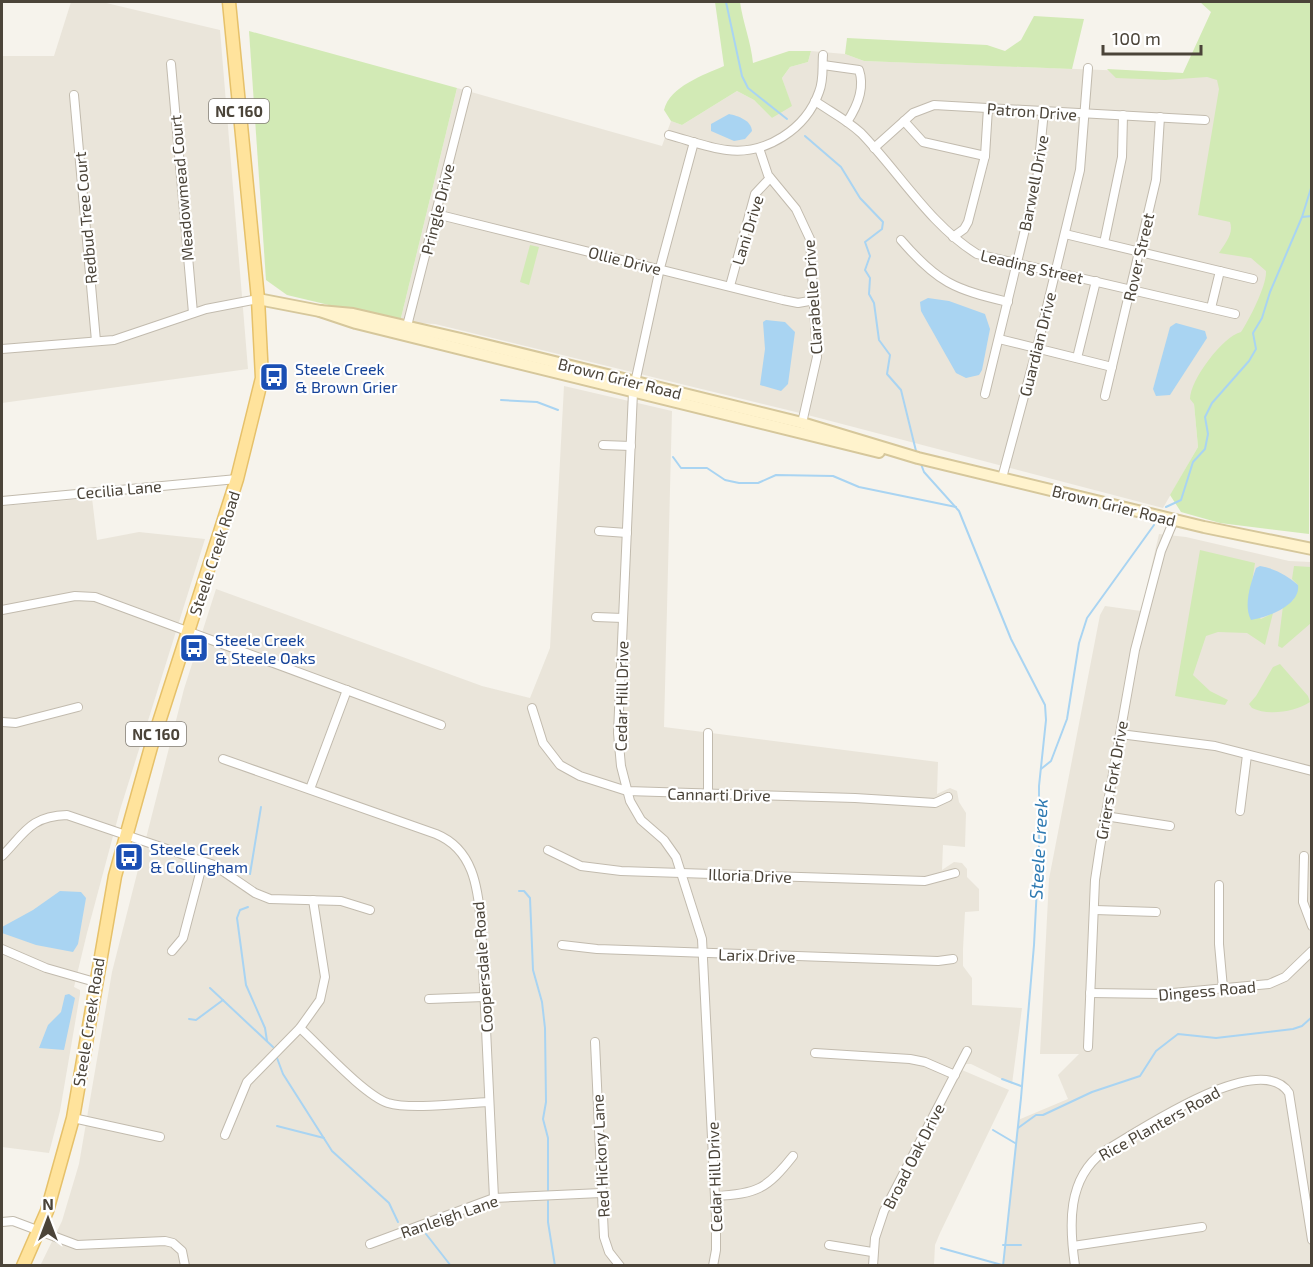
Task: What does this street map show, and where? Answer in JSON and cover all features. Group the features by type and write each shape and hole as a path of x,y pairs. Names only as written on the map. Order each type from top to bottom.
{"main road":[{"name":"Steele Creek Road","path":"23,1266 56,1183 73,1118 107,909 125,837 237,479 262,378 258,299 228,2"},
{"name":"Brown Grier Road","path":"258,299 320,311 353,314 407,326 635,387 710,411 856,447 918,458 1174,520 1311,549"},
{"name":"Brown Grier Road","path":"320,311 356,323 802,423 918,458"},
{"path":"710,411 727,410 789,426 802,423"}],"street":[{"path":"669,135 729,150 759,148 775,142 807,114 815,101 822,83 823,55"},
{"name":"Meadowmead Court","path":"171,64 192,313"},
{"path":"822,66 859,70 862,78 857,106 848,122"},
{"name":"Guardian Drive","path":"1002,478 1037,348 1080,170 1088,68"},
{"name":"Pringle Drive","path":"407,326 467,91"},
{"name":"Redbud Tree Court","path":"74,95 96,341"},
{"name":"Leading Street","path":"815,101 848,122 953,237 977,254 1132,288 1235,314"},
{"name":"Patron Drive","path":"874,148 904,121 924,107 934,105 1206,120"},
{"path":"953,237 964,229 968,222 985,156 988,108"},
{"name":"Barwell Drive","path":"985,394 1037,180 1044,111"},
{"path":"1104,243 1121,166 1123,116"},
{"name":"Rover Street","path":"1105,396 1132,288 1159,160 1160,117"},
{"path":"904,121 923,142 985,156"},
{"name":"Cedar Hill Drive","path":"694,142 660,268 635,387 618,745 627,791 641,820 671,849 681,873 704,953 715,1196 716,1250 713,1266"},
{"name":"Clarabelle Drive","path":"759,148 770,178 796,209 807,231 812,256 817,357 802,423"},
{"name":"Lani Drive","path":"730,286 755,194 770,178"},
{"name":"Ollie Drive","path":"436,214 790,302 815,300"},
{"path":"1065,234 1252,279"},
{"path":"901,240 942,281 969,293 1008,302"},
{"path":"1211,308 1220,271"},
{"path":"1077,358 1096,281"},
{"name":"Brown Grier Road","path":"2,350 114,340 192,313 258,299"},
{"path":"999,339 1112,367"},
{"path":"603,446 631,446"},
{"name":"Cecilia Lane","path":"2,501 237,479"},
{"name":"Griers Fork Drive","path":"1088,1047 1097,863 1136,650 1161,551 1174,520"},
{"path":"599,531 627,533"},
{"path":"2,610 75,596 95,597 441,725"},
{"path":"596,617 623,618"},
{"path":"310,789 347,690"},
{"path":"2,722 16,723 78,707"},
{"name":"Cannarti Drive","path":"532,708 543,742 560,765 580,776 627,791 855,798 935,803 948,797"},
{"path":"708,733 708,795"},
{"path":"1119,734 1215,746 1311,771"},
{"path":"1240,811 1247,755"},
{"name":"Coopersdale Road","path":"223,759 436,834 451,842 463,853 471,870 479,900 494,1198"},
{"path":"2,856 23,831 48,816 77,817 125,837 227,872 261,896 279,900 341,901 370,910"},
{"path":"1105,816 1170,826"},
{"name":"Illoria Drive","path":"548,850 571,863 598,870 925,881 955,873"},
{"path":"1304,856 1303,902 1311,926"},
{"path":"172,951 183,938 203,862"},
{"path":"1219,885 1219,944 1223,988"},
{"path":"225,1135 247,1082 300,1028 320,1000 324,985 313,900"},
{"path":"1095,910 1156,912"},
{"name":"Larix Drive","path":"562,945 597,950 938,961 953,959"},
{"path":"2,949 54,970 95,982"},
{"name":"Dingess Road","path":"1090,993 1162,994 1262,985 1285,977 1311,951"},
{"path":"429,999 484,997"},
{"path":"300,1028 370,1092 385,1102 402,1105 489,1102"},
{"name":"Red Hickory Lane","path":"595,1042 601,1193 606,1246 620,1266"},
{"name":"Broad Oak Drive","path":"873,1266 872,1252 884,1211 967,1051"},
{"path":"815,1053 918,1061 955,1075"},
{"name":"Rice Planters Road","path":"1075,1266 1073,1246 1076,1186 1096,1158 1207,1093 1233,1084 1262,1080 1278,1082 1286,1088 1291,1099 1311,1240"},
{"path":"73,1118 160,1137"},
{"path":"715,1196 743,1194 761,1189 777,1176 793,1156"},
{"name":"Ranleigh Lane","path":"370,1244 494,1198 601,1193"},
{"path":"2,1222 13,1221 82,1246 169,1242 182,1251 185,1266"},
{"path":"1073,1246 1202,1227"},
{"path":"829,1245 872,1252"}],"shaded area":[{"path":"71,2 102,2 220,30 248,369 2,403 2,56 54,56"},
{"path":"1311,2 1311,179 1259,318 1194,404 1198,447 1163,508 800,413 435,324 400,322 457,88 662,146 671,121 682,125 737,91 754,100 772,118 791,105 782,78 790,67 808,62 811,51 845,54 864,61 1183,73"},
{"path":"564,386 672,411 664,727 938,762 937,794 950,788 957,791 959,802 966,813 965,847 943,845 942,870 954,862 962,863 967,869 967,877 979,889 979,911 965,912 963,966 972,978 972,1005 1022,1008 1012,1084 971,1064 966,1064 962,1070 1009,1090 940,1233 935,1245 934,1265 40,1266 62,1221 79,1164 112,972 184,689 216,589 482,686 530,698 550,648"},
{"path":"92,498 97,540 139,532 205,539 120,810 87,933 74,987 80,990 80,994 60,1111 49,1153 2,1147 2,506"},
{"path":"1159,534 1186,537 1289,561 1311,562 1311,1265 1003,1266 1018,1120 1068,1099 1058,1075 1079,1054 1040,1054 1049,879 1100,615 1105,606 1141,611"}],"green space":[{"path":"715,2 740,2 753,63 789,51 811,51 808,62 790,67 782,78 792,106 772,118 754,100 737,91 682,125 671,121 664,110 673,94 689,82 724,66"},
{"path":"1200,2 1311,2 1309,534 1220,523 1181,512 1170,495 1198,447 1194,404 1190,399 1195,381 1225,341 1241,332 1261,293 1266,271 1251,258 1219,253 1230,234 1230,222 1198,215 1219,89 1217,80 1207,77 1165,80 1116,78 1107,69 1183,73 1211,12"},
{"path":"1034,16 1084,19 1072,69 864,61 845,54 847,38 987,45 1005,51 1021,40"},
{"path":"249,31 457,88 400,322 287,295 266,280"},
{"path":"530,245 539,247 529,285 520,282"},
{"path":"1200,550 1255,563 1248,607 1261,619 1273,613 1265,645 1247,633 1218,632 1206,636 1193,675 1210,691 1228,700 1225,705 1175,696"},
{"path":"1294,566 1311,567 1311,623 1282,648 1278,646 1283,606 1293,600 1298,585 1292,579"},
{"path":"1280,664 1308,696 1310,702 1281,712 1266,712 1252,708 1249,704 1273,667"}],"water":[{"path":"729,114 747,121 751,127 752,131 745,139 734,141 711,131 711,124"},
{"path":"928,298 949,301 985,314 990,329 979,375 966,378 956,373 921,311 920,302"},
{"path":"766,320 785,322 795,332 788,384 781,391 760,385 765,349 763,322"},
{"path":"1176,323 1205,331 1207,338 1170,395 1156,396 1153,389 1170,327"},
{"path":"1260,566 1290,579 1298,585 1297,592 1294,599 1281,609 1251,620 1248,608 1249,594 1256,568"},
{"path":"60,891 81,892 86,898 78,944 73,952 36,945 2,933 2,927 33,910"},
{"path":"69,994 75,998 64,1050 39,1048 48,1025 61,1012 65,995"}],"waterway":[{"name":"Steele Creek","path":"726,2 742,76 748,88 787,119"},
{"name":"Steele Creek","path":"805,136 841,167 860,198 883,222 882,229 865,242 870,256 865,270 870,278 869,294 874,303 879,340 890,355 887,374 901,390 916,451"},
{"path":"1166,507 1181,500 1193,462 1205,449 1208,434 1205,417 1212,403 1249,361 1256,349 1253,333 1262,318 1270,292 1302,217 1312,185"},
{"path":"1302,217 1312,216"},
{"path":"501,400 537,402 558,410"},
{"path":"673,457 681,468 707,468 725,480 739,483 758,483 776,475 833,476 859,487 956,507"},
{"name":"Steele Creek","path":"921,464 924,472 959,511 1011,639 1045,705 1046,720 1039,786 1039,848 1034,945 1003,1266"},
{"path":"1041,769 1051,761 1067,719 1079,643 1087,618 1154,525"},
{"path":"250,874 261,807"},
{"path":"519,891 524,891 530,898 533,970 542,1002 545,1028 546,1102 543,1119 548,1138 548,1190"},
{"path":"248,907 240,910 237,918 246,985 265,1028 267,1041"},
{"path":"210,988 273,1047"},
{"path":"189,1019 196,1020 223,1000"},
{"path":"1018,1128 1036,1115 1043,1115 1092,1092 1140,1076 1156,1051 1178,1034 1216,1038 1293,1029 1302,1026 1312,1017"},
{"path":"277,1058 283,1074 332,1151 389,1203 398,1222"},
{"path":"1002,1079 1021,1086"},
{"path":"277,1126 324,1138"},
{"path":"993,1130 1015,1143"},
{"path":"548,1201 548,1222 555,1266"},
{"path":"426,1234 451,1266"},
{"path":"1003,1245 1021,1245"},
{"path":"941,1248 1002,1265"}],"place":[{"name":"Steele Creek & Brown Grier","path":"274,377"},
{"name":"Steele Creek & Steele Oaks","path":"194,648"},
{"name":"Steele Creek & Collingham","path":"129,857"}]}
